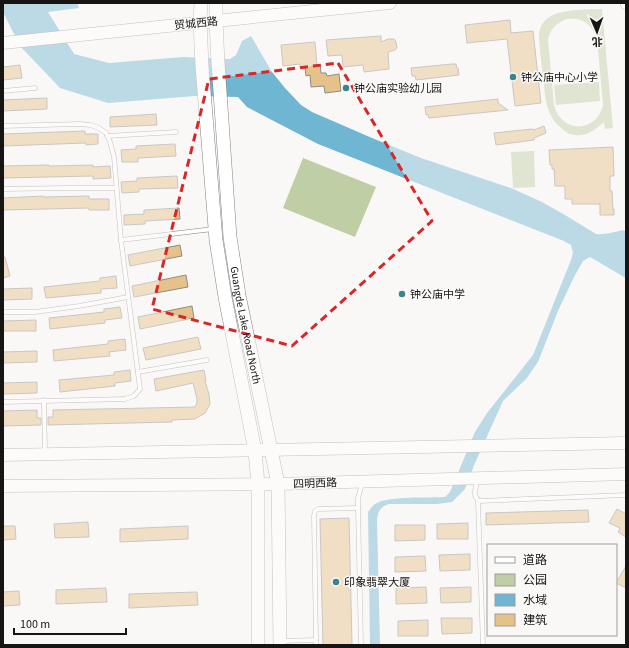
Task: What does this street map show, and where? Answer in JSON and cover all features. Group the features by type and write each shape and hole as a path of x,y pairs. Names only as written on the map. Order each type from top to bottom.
{"main road":[{"name":"Guangde Lake Road North","path":"201,3 200,22 202,66 217,247 225,298 255,451 258,484 258,645"},
{"name":"Guangde Lake Road North","path":"216,3 220,101 231,244 239,295 278,484 280,643"},
{"name":"贸城西路","path":"3,43 390,3"},
{"path":"3,455 626,443"},
{"name":"四明西路","path":"3,486 278,484 626,474"}],"lane":[{"path":"3,91 35,88"},
{"path":"3,126 85,124 99,128 107,136 114,156 121,240 140,389 134,396 125,399 3,402"},
{"path":"107,136 176,132"},
{"path":"3,189 116,188"},
{"path":"121,240 215,229"},
{"path":"3,312 35,312 128,297"},
{"path":"138,372 207,360"},
{"path":"44,400 46,454"},
{"path":"474,478 477,483 474,493 479,501 483,645"},
{"path":"361,645 358,498 363,482"},
{"path":"479,501 626,495"},
{"path":"316,645 315,511 318,509 358,508"},
{"path":"280,643 316,640"}],"highlighted area":[{"path":"338,63 432,221 292,346 152,309 209,79"}],"green space":[{"path":"602,9 613,128 605,129 604,122 586,134 574,135 566,132 551,116 545,97 539,31 544,22 558,13 576,10","holes":["567,19 582,20 589,25 597,38 603,105 594,121 587,125 579,126 571,125 564,121 558,114 554,105 548,40 550,33 560,22"]},
{"path":"599,82 600,101 556,105 554,85"},
{"path":"534,151 535,187 513,188 511,152"},
{"path":"303,158 376,187 355,237 283,208"}],"water":[{"path":"3,3 77,3 79,8 48,12 74,54 109,63 183,57 230,59 236,55 242,41 251,36 272,72 301,105 312,112 421,158 511,188 542,202 596,234 606,234 623,230 626,232 626,279 590,257 583,261 558,311 538,362 526,379 503,401 465,489 452,502 437,504 389,504 383,506 380,510 377,520 380,645 370,645 368,512 377,503 390,499 445,497 450,492 475,432 487,413 533,355 571,260 573,253 571,245 318,144 247,107 238,97 195,96 108,103 60,88 20,46 3,12"}],"building":[{"path":"510,20 511,33 533,31 541,103 515,106 507,39 467,43 465,25"},
{"path":"381,36 381,42 388,39 394,39 396,42 397,48 388,52 389,69 364,72 363,65 343,67 342,55 328,56 326,40"},
{"path":"315,42 317,65 320,65 321,73 326,73 327,76 339,74 341,91 325,93 324,86 311,87 310,75 306,76 305,67 300,67 300,64 283,66 281,45"},
{"path":"456,64 459,75 416,80 415,76 412,76 411,68"},
{"path":"20,65 22,78 3,80 3,67"},
{"path":"47,98 47,109 3,111 3,100"},
{"path":"498,99 498,103 508,110 429,118 428,115 426,115 425,107"},
{"path":"156,114 157,125 110,127 110,117"},
{"path":"544,126 546,133 534,138 534,140 496,145 494,133 534,130"},
{"path":"85,131 85,134 98,134 98,144 86,145 86,143 3,146 3,134"},
{"path":"175,144 176,156 138,158 138,162 122,162 121,150 136,149 136,146"},
{"path":"613,147 614,176 610,176 610,191 612,191 614,215 600,215 600,204 572,204 572,199 565,199 565,186 555,186 554,169 552,169 552,165 550,165 549,150"},
{"path":"93,165 93,167 110,166 111,178 93,179 93,176 3,178 3,166"},
{"path":"177,176 178,188 139,189 139,192 122,193 121,182 137,181 137,178"},
{"path":"89,196 89,199 109,199 109,210 89,210 89,208 3,210 3,198"},
{"path":"179,208 180,219 145,221 145,224 124,225 124,215 144,214 144,210"},
{"path":"180,245 182,256 130,266 128,255"},
{"path":"3,257 5,257 10,276 3,278"},
{"path":"186,275 188,287 134,297 132,286"},
{"path":"116,276 117,288 101,289 101,293 46,298 44,287 100,281 100,278"},
{"path":"32,288 32,299 3,300 3,289"},
{"path":"192,306 194,318 140,329 138,317"},
{"path":"120,307 122,318 105,320 105,323 50,329 49,318 104,312 104,309"},
{"path":"36,320 36,331 3,331 3,321"},
{"path":"198,337 201,349 146,360 143,348"},
{"path":"125,339 126,350 109,352 110,356 54,361 53,350 108,344 108,341"},
{"path":"37,351 37,362 3,363 3,352"},
{"path":"130,370 131,381 115,383 115,386 60,392 59,380 114,375 114,372"},
{"path":"204,370 210,404 205,413 195,419 172,420 172,422 48,425 48,417 53,417 53,410 195,407 197,399 193,383 156,391 154,379"},
{"path":"37,382 37,393 3,394 3,383"},
{"path":"37,410 37,418 41,418 41,425 3,426 3,411"},
{"path":"617,509 626,514 626,537 618,532 620,528 609,523"},
{"path":"588,510 589,522 486,525 486,513"},
{"name":"印象翡翠大厦","path":"349,518 352,645 323,645 320,519"},
{"path":"88,522 89,537 55,538 54,524"},
{"path":"468,523 468,539 437,539 437,524"},
{"path":"395,525 425,525 425,540 395,541"},
{"path":"3,526 15,526 16,539 3,540"},
{"path":"188,526 188,539 120,542 120,529"},
{"path":"470,554 470,570 440,571 439,555"},
{"path":"425,556 426,571 395,572 395,557"},
{"path":"626,566 626,588 617,584"},
{"path":"426,587 427,603 396,604 396,588"},
{"path":"471,587 471,602 441,603 440,588"},
{"path":"106,588 107,602 56,604 56,590"},
{"path":"19,591 20,605 3,606 3,592"},
{"path":"197,592 198,605 129,608 129,594"},
{"path":"441,618 472,618 472,633 442,634"},
{"path":"428,620 428,636 398,636 398,621"}],"place":[{"name":"钟公庙中心小学","path":"513,77"},
{"name":"钟公庙实验幼儿园","path":"346,88"},
{"name":"钟公庙中学","path":"402,294"},
{"name":"印象翡翠大厦","path":"336,582"}]}
